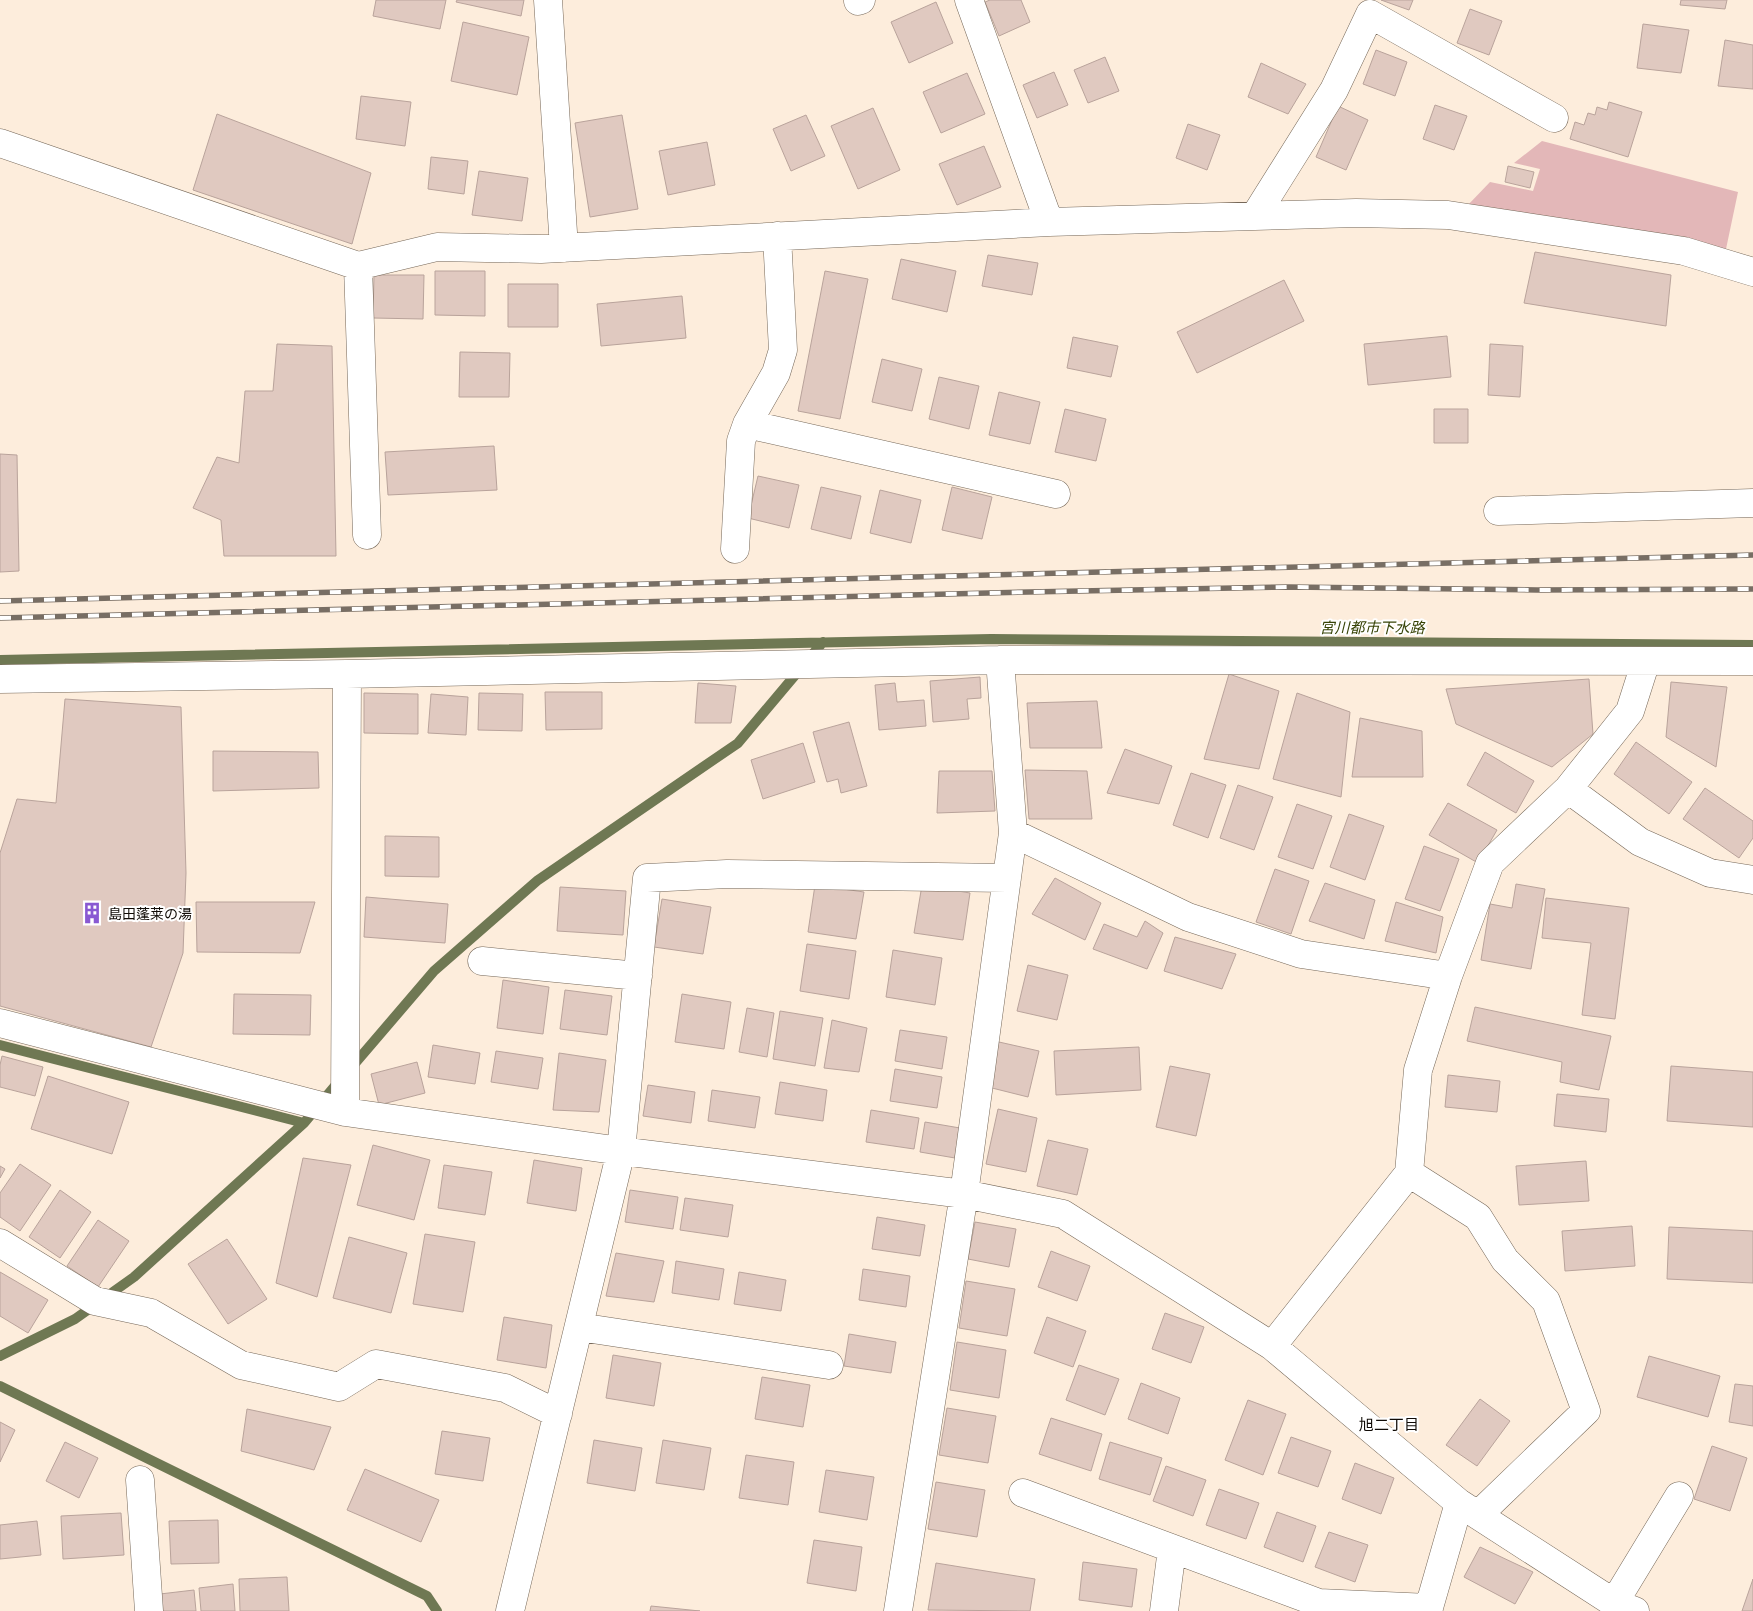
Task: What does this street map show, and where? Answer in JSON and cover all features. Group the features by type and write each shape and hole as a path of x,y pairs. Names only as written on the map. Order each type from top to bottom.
{"street":[{"path":"548,0 564,248"},
{"path":"969,0 1049,222"},
{"path":"1255,216 1334,90 1370,14 1554,118"},
{"path":"0,143 358,266 437,247 542,249 1049,222 1356,213 1448,214 1684,252 1753,272"},
{"path":"735,549 741,441 747,424 776,373 783,350 777,236"},
{"path":"358,266 367,535"},
{"path":"747,424 1056,494"},
{"path":"1498,511 1753,503"},
{"path":"898,1611 964,1194 1013,833 1000,660"},
{"path":"0,679 347,674 1000,660 1753,661"},
{"path":"1272,1346 1409,1173 1418,1070 1448,976 1490,864 1568,789 1630,711 1646,661"},
{"path":"345,1112 347,674"},
{"path":"1568,789 1640,842 1710,873 1753,880"},
{"path":"1013,833 1188,917 1301,954 1448,976"},
{"path":"510,1611 621,1151 647,878 727,874 1007,878"},
{"path":"482,961 638,976"},
{"path":"0,1024 345,1112 621,1151 964,1194 1062,1214 1272,1346 1469,1509 1625,1607 1679,1496"},
{"path":"1023,1493 1319,1604 1429,1610 1469,1509 1586,1411 1546,1301 1505,1260 1478,1217 1409,1173"},
{"path":"0,1242 96,1301 151,1313 241,1365 339,1388 376,1364 505,1388 558,1414"},
{"path":"579,1327 829,1365"},
{"path":"140,1480 149,1611"},
{"path":"1164,1611 1172,1549"}],"shaded area":[{"path":"1542,141 1738,192 1726,249 1667,237 1467,206 1490,182 1533,191 1540,169 1514,163"}],"building":[{"path":"376,0 446,0 440,29 373,16"},
{"path":"457,0 524,0 521,16 456,2"},
{"path":"990,0 1021,0 1030,22 999,36 985,2"},
{"path":"1381,0 1413,0 1409,10"},
{"path":"1681,0 1727,0 1725,9 1680,5"},
{"path":"936,2 953,43 909,63 891,22"},
{"path":"1470,9 1502,21 1489,55 1457,43"},
{"path":"463,22 529,37 517,95 451,81"},
{"path":"1643,24 1689,30 1681,73 1637,68"},
{"path":"1725,40 1753,45 1753,89 1718,86"},
{"path":"1376,50 1407,62 1395,96 1363,84"},
{"path":"1105,57 1119,91 1088,103 1074,70"},
{"path":"1261,63 1306,84 1288,114 1248,97"},
{"path":"1054,72 1068,105 1037,118 1023,85"},
{"path":"967,73 985,114 941,133 923,92"},
{"path":"361,96 411,102 405,146 356,139"},
{"path":"1609,102 1642,112 1628,157 1570,139 1575,122 1584,125 1588,113 1595,115 1597,107 1607,110"},
{"path":"1435,105 1467,116 1454,150 1423,139"},
{"path":"1338,106 1368,120 1346,170 1316,157"},
{"path":"873,108 900,170 858,189 831,126"},
{"path":"217,114 371,173 352,244 193,190"},
{"path":"622,115 638,209 590,217 575,123"},
{"path":"806,115 825,156 791,171 773,129"},
{"path":"1188,124 1220,135 1207,170 1176,158"},
{"path":"707,142 715,185 668,195 659,151"},
{"path":"984,146 1001,187 957,205 939,164"},
{"path":"431,157 468,161 464,194 428,189"},
{"path":"1508,166 1534,172 1530,188 1505,182"},
{"path":"479,171 528,178 522,221 472,215"},
{"path":"1535,252 1671,275 1666,326 1524,303"},
{"path":"988,255 1038,263 1032,295 982,286"},
{"path":"901,259 956,271 947,312 892,299"},
{"path":"435,271 485,271 485,316 435,315"},
{"path":"825,271 868,279 840,419 798,411"},
{"path":"374,275 424,275 423,319 373,318"},
{"path":"1284,280 1304,321 1197,373 1177,332"},
{"path":"508,284 558,284 558,327 508,327"},
{"path":"682,296 686,338 601,346 597,304"},
{"path":"1447,336 1451,377 1368,385 1364,344"},
{"path":"1073,337 1118,346 1111,377 1067,368"},
{"path":"277,344 332,346 336,556 224,556 221,520 193,508 217,457 239,463 245,391 273,391"},
{"path":"1490,344 1523,346 1520,397 1488,395"},
{"path":"460,352 510,353 509,397 459,397"},
{"path":"882,359 922,369 912,411 872,402"},
{"path":"939,377 979,386 969,429 929,419"},
{"path":"999,392 1040,402 1030,444 989,435"},
{"path":"1065,409 1106,419 1096,461 1055,452"},
{"path":"1434,409 1468,409 1468,443 1434,443"},
{"path":"494,446 497,490 388,495 385,452"},
{"path":"0,454 17,455 19,571 0,572"},
{"path":"758,476 799,485 789,528 748,518"},
{"path":"821,487 861,496 851,539 811,529"},
{"path":"952,487 992,497 982,539 942,530"},
{"path":"880,490 921,500 911,543 870,533"},
{"path":"1229,674 1279,691 1259,769 1204,759"},
{"path":"980,677 981,698 967,699 969,719 933,722 930,681"},
{"path":"1589,679 1593,734 1552,767 1456,724 1446,689"},
{"path":"1671,682 1727,687 1716,767 1666,737"},
{"path":"698,683 736,686 731,723 695,723"},
{"path":"895,683 897,702 924,700 926,726 879,730 875,685"},
{"path":"545,692 602,692 602,729 546,730"},
{"path":"364,693 418,694 418,734 364,733"},
{"path":"479,693 523,694 522,731 478,730"},
{"path":"1297,693 1350,712 1341,797 1273,779"},
{"path":"431,694 468,697 466,735 428,733"},
{"name":"島田蓬莱の湯","path":"65,699 181,707 186,873 183,953 151,1047 0,1006 0,853 17,799 56,803"},
{"path":"1097,701 1102,748 1030,748 1027,703"},
{"path":"1360,718 1422,731 1423,777 1352,777"},
{"path":"849,722 867,786 841,793 838,779 827,782 813,732"},
{"path":"1636,742 1692,782 1669,814 1614,774"},
{"path":"803,743 815,782 763,799 751,760"},
{"path":"1125,749 1172,766 1159,804 1107,793"},
{"path":"213,751 318,752 319,788 213,791"},
{"path":"1485,752 1534,781 1516,813 1467,785"},
{"path":"1025,770 1087,771 1092,819 1029,819"},
{"path":"939,771 992,771 995,811 937,813"},
{"path":"1191,773 1226,785 1208,838 1173,825"},
{"path":"1238,785 1273,797 1254,850 1220,838"},
{"path":"1705,788 1753,821 1753,838 1739,858 1683,819"},
{"path":"1448,803 1497,830 1478,863 1429,835"},
{"path":"1297,804 1332,816 1313,869 1278,857"},
{"path":"1349,814 1384,826 1365,880 1330,867"},
{"path":"385,836 439,837 439,877 385,876"},
{"path":"1424,846 1459,859 1440,911 1405,899"},
{"path":"1275,869 1309,881 1291,934 1256,922"},
{"path":"1055,878 1101,903 1085,940 1032,914"},
{"path":"1325,883 1375,900 1364,939 1309,921"},
{"path":"1516,884 1545,889 1531,969 1481,960 1490,904 1512,908"},
{"path":"815,885 864,892 856,939 808,932"},
{"path":"922,885 970,893 963,940 914,933"},
{"path":"560,887 626,891 623,935 557,931"},
{"path":"366,897 448,904 445,943 364,937"},
{"path":"1546,898 1629,908 1615,1019 1582,1015 1591,943 1542,938"},
{"path":"662,899 711,907 703,954 654,947"},
{"path":"196,902 315,902 300,953 197,952"},
{"path":"1396,902 1443,917 1436,953 1385,941"},
{"path":"1145,921 1163,933 1147,969 1093,949 1104,924 1137,937"},
{"path":"1175,937 1236,954 1222,989 1164,971"},
{"path":"807,944 856,951 849,999 800,991"},
{"path":"893,950 942,958 935,1005 886,997"},
{"path":"1028,965 1068,975 1057,1020 1017,1011"},
{"path":"503,980 549,987 543,1034 497,1028"},
{"path":"565,990 612,996 607,1035 560,1029"},
{"path":"234,994 311,995 310,1035 233,1034"},
{"path":"682,994 731,1002 724,1049 675,1042"},
{"path":"1475,1007 1611,1036 1599,1090 1560,1082 1562,1062 1467,1041"},
{"path":"747,1008 774,1013 767,1057 739,1052"},
{"path":"780,1011 823,1018 815,1066 773,1059"},
{"path":"832,1020 867,1028 859,1072 824,1068"},
{"path":"900,1030 947,1037 942,1069 895,1061"},
{"path":"999,1042 1039,1051 1028,1097 988,1087"},
{"path":"433,1045 480,1053 475,1084 428,1077"},
{"path":"1139,1047 1141,1090 1056,1095 1054,1051"},
{"path":"496,1051 543,1058 538,1089 491,1082"},
{"path":"559,1053 606,1060 599,1112 553,1110"},
{"path":"2,1056 43,1067 35,1096 0,1087"},
{"path":"417,1062 425,1093 379,1105 371,1074"},
{"path":"1170,1066 1210,1074 1196,1136 1156,1127"},
{"path":"1671,1066 1753,1072 1753,1127 1667,1121"},
{"path":"895,1069 942,1077 937,1108 890,1101"},
{"path":"1448,1075 1500,1081 1497,1112 1445,1107"},
{"path":"48,1076 129,1102 112,1154 31,1129"},
{"path":"780,1082 827,1090 823,1121 775,1114"},
{"path":"648,1085 695,1092 691,1123 643,1116"},
{"path":"712,1090 760,1097 755,1128 708,1121"},
{"path":"1557,1094 1609,1099 1606,1132 1554,1126"},
{"path":"998,1109 1037,1118 1026,1172 986,1164"},
{"path":"871,1110 919,1118 914,1149 866,1142"},
{"path":"925,1122 960,1128 955,1158 920,1152"},
{"path":"1048,1140 1088,1149 1077,1195 1037,1186"},
{"path":"373,1145 430,1160 414,1220 357,1205"},
{"path":"303,1158 351,1165 317,1297 276,1283"},
{"path":"534,1160 582,1168 576,1211 527,1203"},
{"path":"1586,1161 1589,1201 1519,1205 1516,1166"},
{"path":"20,1164 51,1185 20,1231 0,1217 0,1193"},
{"path":"444,1165 492,1172 485,1215 438,1208"},
{"path":"0,1166 5,1169 0,1178"},
{"path":"60,1190 91,1212 60,1258 29,1237"},
{"path":"630,1190 678,1197 673,1229 625,1222"},
{"path":"685,1198 733,1205 728,1237 680,1230"},
{"path":"877,1217 925,1225 920,1256 872,1249"},
{"path":"98,1220 129,1241 98,1287 67,1266"},
{"path":"975,1222 1016,1229 1009,1267 968,1259"},
{"path":"1632,1226 1635,1266 1565,1271 1562,1231"},
{"path":"1669,1227 1753,1231 1753,1283 1667,1279"},
{"path":"425,1234 475,1242 463,1312 413,1304"},
{"path":"349,1237 407,1253 391,1313 333,1298"},
{"path":"227,1239 267,1299 228,1324 188,1264"},
{"path":"1051,1251 1090,1266 1077,1301 1038,1287"},
{"path":"616,1253 664,1261 654,1302 606,1296"},
{"path":"676,1261 724,1269 719,1300 672,1293"},
{"path":"863,1269 910,1276 906,1307 859,1300"},
{"path":"0,1272 48,1300 28,1333 0,1316"},
{"path":"739,1272 786,1280 781,1311 734,1304"},
{"path":"966,1281 1015,1289 1007,1336 959,1328"},
{"path":"1165,1313 1204,1327 1191,1363 1152,1349"},
{"path":"504,1317 552,1325 546,1368 497,1360"},
{"path":"1047,1317 1086,1331 1073,1367 1034,1353"},
{"path":"849,1334 896,1342 891,1373 844,1366"},
{"path":"957,1342 1006,1350 999,1398 950,1390"},
{"path":"613,1355 661,1363 654,1406 606,1398"},
{"path":"1649,1356 1720,1376 1708,1417 1637,1397"},
{"path":"1079,1365 1119,1379 1105,1415 1066,1400"},
{"path":"762,1377 810,1385 803,1427 755,1419"},
{"path":"1141,1383 1180,1398 1168,1434 1128,1419"},
{"path":"1735,1384 1753,1386 1753,1426 1729,1422"},
{"path":"1480,1399 1510,1421 1477,1466 1446,1445"},
{"path":"1248,1400 1286,1414 1263,1475 1225,1460"},
{"path":"947,1408 996,1416 988,1463 939,1455"},
{"path":"247,1409 331,1427 314,1470 241,1451"},
{"path":"1051,1418 1102,1434 1091,1471 1039,1454"},
{"path":"0,1422 15,1430 0,1462"},
{"path":"442,1431 490,1438 483,1481 435,1474"},
{"path":"1291,1437 1331,1451 1318,1487 1278,1473"},
{"path":"594,1440 642,1448 635,1491 587,1483"},
{"path":"663,1440 711,1448 704,1490 656,1483"},
{"path":"65,1442 98,1458 79,1498 46,1481"},
{"path":"1110,1442 1162,1458 1150,1495 1099,1479"},
{"path":"1712,1446 1747,1458 1730,1511 1694,1499"},
{"path":"746,1455 794,1462 788,1505 739,1498"},
{"path":"1355,1463 1394,1478 1381,1514 1342,1499"},
{"path":"1166,1466 1206,1480 1193,1516 1153,1501"},
{"path":"365,1469 439,1500 421,1542 347,1510"},
{"path":"826,1470 874,1477 867,1520 819,1512"},
{"path":"936,1482 985,1490 977,1537 928,1529"},
{"path":"1219,1489 1259,1503 1246,1539 1206,1525"},
{"path":"1277,1512 1316,1526 1303,1562 1264,1547"},
{"path":"121,1513 124,1555 63,1559 61,1516"},
{"path":"218,1520 219,1563 171,1564 169,1521"},
{"path":"37,1521 41,1555 0,1559 0,1525"},
{"path":"1329,1532 1368,1545 1355,1582 1315,1567"},
{"path":"814,1540 862,1547 856,1591 807,1583"},
{"path":"1480,1547 1533,1572 1515,1604 1464,1577"},
{"path":"1083,1562 1137,1569 1132,1607 1079,1600"},
{"path":"936,1563 1035,1579 1030,1611 928,1610"},
{"path":"287,1577 289,1611 240,1611 239,1579"},
{"path":"1753,1579 1753,1611 1742,1611"},
{"path":"233,1584 235,1611 201,1611 199,1588"},
{"path":"194,1590 196,1611 162,1611 160,1594"},
{"path":"651,1606 700,1611 650,1611"}],"waterway":[{"name":"宮川都市下水路","path":"0,660 991,639 1753,645"},
{"path":"351,1068 434,971 538,880 738,743 823,642"},
{"path":"0,1045 304,1123"},
{"path":"0,1356 75,1319 134,1277 304,1123 340,1080"},
{"path":"0,1386 427,1596 437,1611"}],"railway":[{"path":"0,601 1753,555"},
{"path":"0,618 1289,587 1537,590 1753,589"}],"place":[{"name":"島田蓬莱の湯","path":"92,913"}],"district":[{"name":"旭二丁目","path":"1389,1424"}]}
